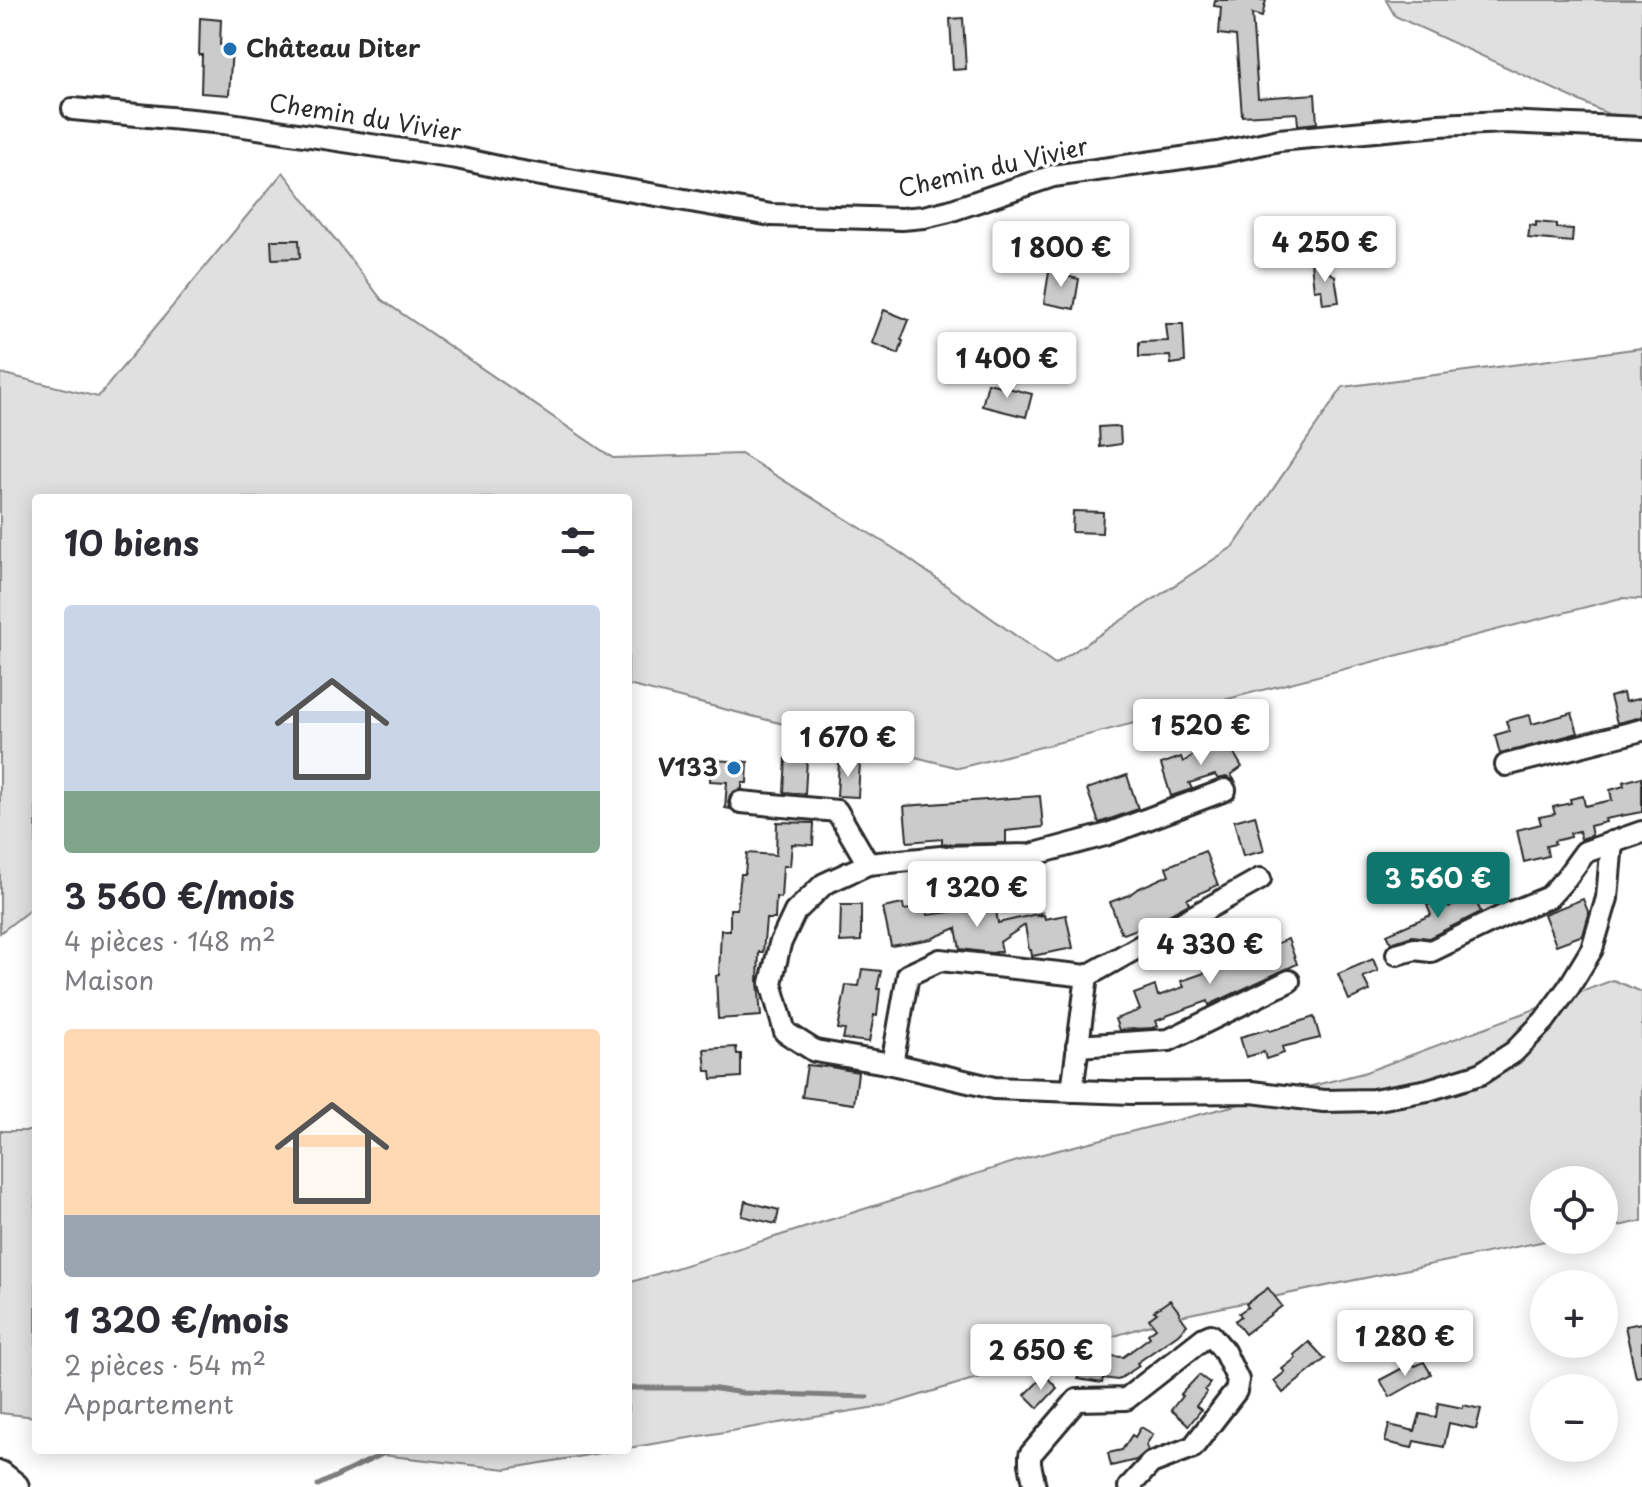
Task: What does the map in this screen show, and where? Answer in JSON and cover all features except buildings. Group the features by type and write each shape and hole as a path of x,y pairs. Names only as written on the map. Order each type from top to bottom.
{"main road":[{"path":"0,1476 14,1487"}],"street":[{"name":"Chemin du Vivier","path":"73,109 224,123 442,156 771,215 902,219 949,211 1053,176 1218,153 1279,140 1505,122 1642,128"},
{"path":"1506,765 1642,730"},
{"path":"1225,790 1105,835 1031,855 941,857 868,864 824,884 795,912 780,944 771,983 785,1032 815,1051 892,1064 994,1088 1132,1093 1252,1092 1324,1101 1373,1100 1428,1090 1480,1074 1514,1052 1544,1021 1592,949 1607,898 1612,842"},
{"path":"741,802 837,811 868,864"},
{"path":"1397,954 1415,949 1431,951 1549,897 1585,852 1642,832"},
{"path":"892,1064 902,966 940,960 1087,976 1260,879"},
{"path":"1072,1091 1087,976"},
{"path":"1077,1046 1169,1040 1289,981"},
{"path":"1035,1487 1030,1455 1077,1400 1126,1399 1211,1335 1224,1351 1238,1380 1236,1391 1193,1447 1151,1463 1129,1487"}],"shaded area":[{"path":"1386,0 1642,0 1642,117 1608,114 1395,16"},
{"path":"283,172 382,300 613,458 741,454 898,551 1055,664 1234,546 1343,387 1642,348 1642,599 1621,598 959,768 632,686 632,494 32,494 32,908 0,933 0,373 98,397"},
{"path":"1613,980 1642,992 1642,1221 1618,1226 1618,1166 1530,1166 1530,1244 1180,1316 888,1405 632,1447 632,1282 1027,1158 1363,1073"},
{"path":"0,1131 32,1131 32,1417 0,1413"},
{"path":"373,1454 594,1454 506,1469"}],"waterway":[{"path":"632,1388 710,1388 743,1393 867,1397"},
{"path":"318,1485 383,1454"}],"place":[{"name":"Château Diter","path":"230,49"},
{"name":"V133","path":"734,768"}]}
